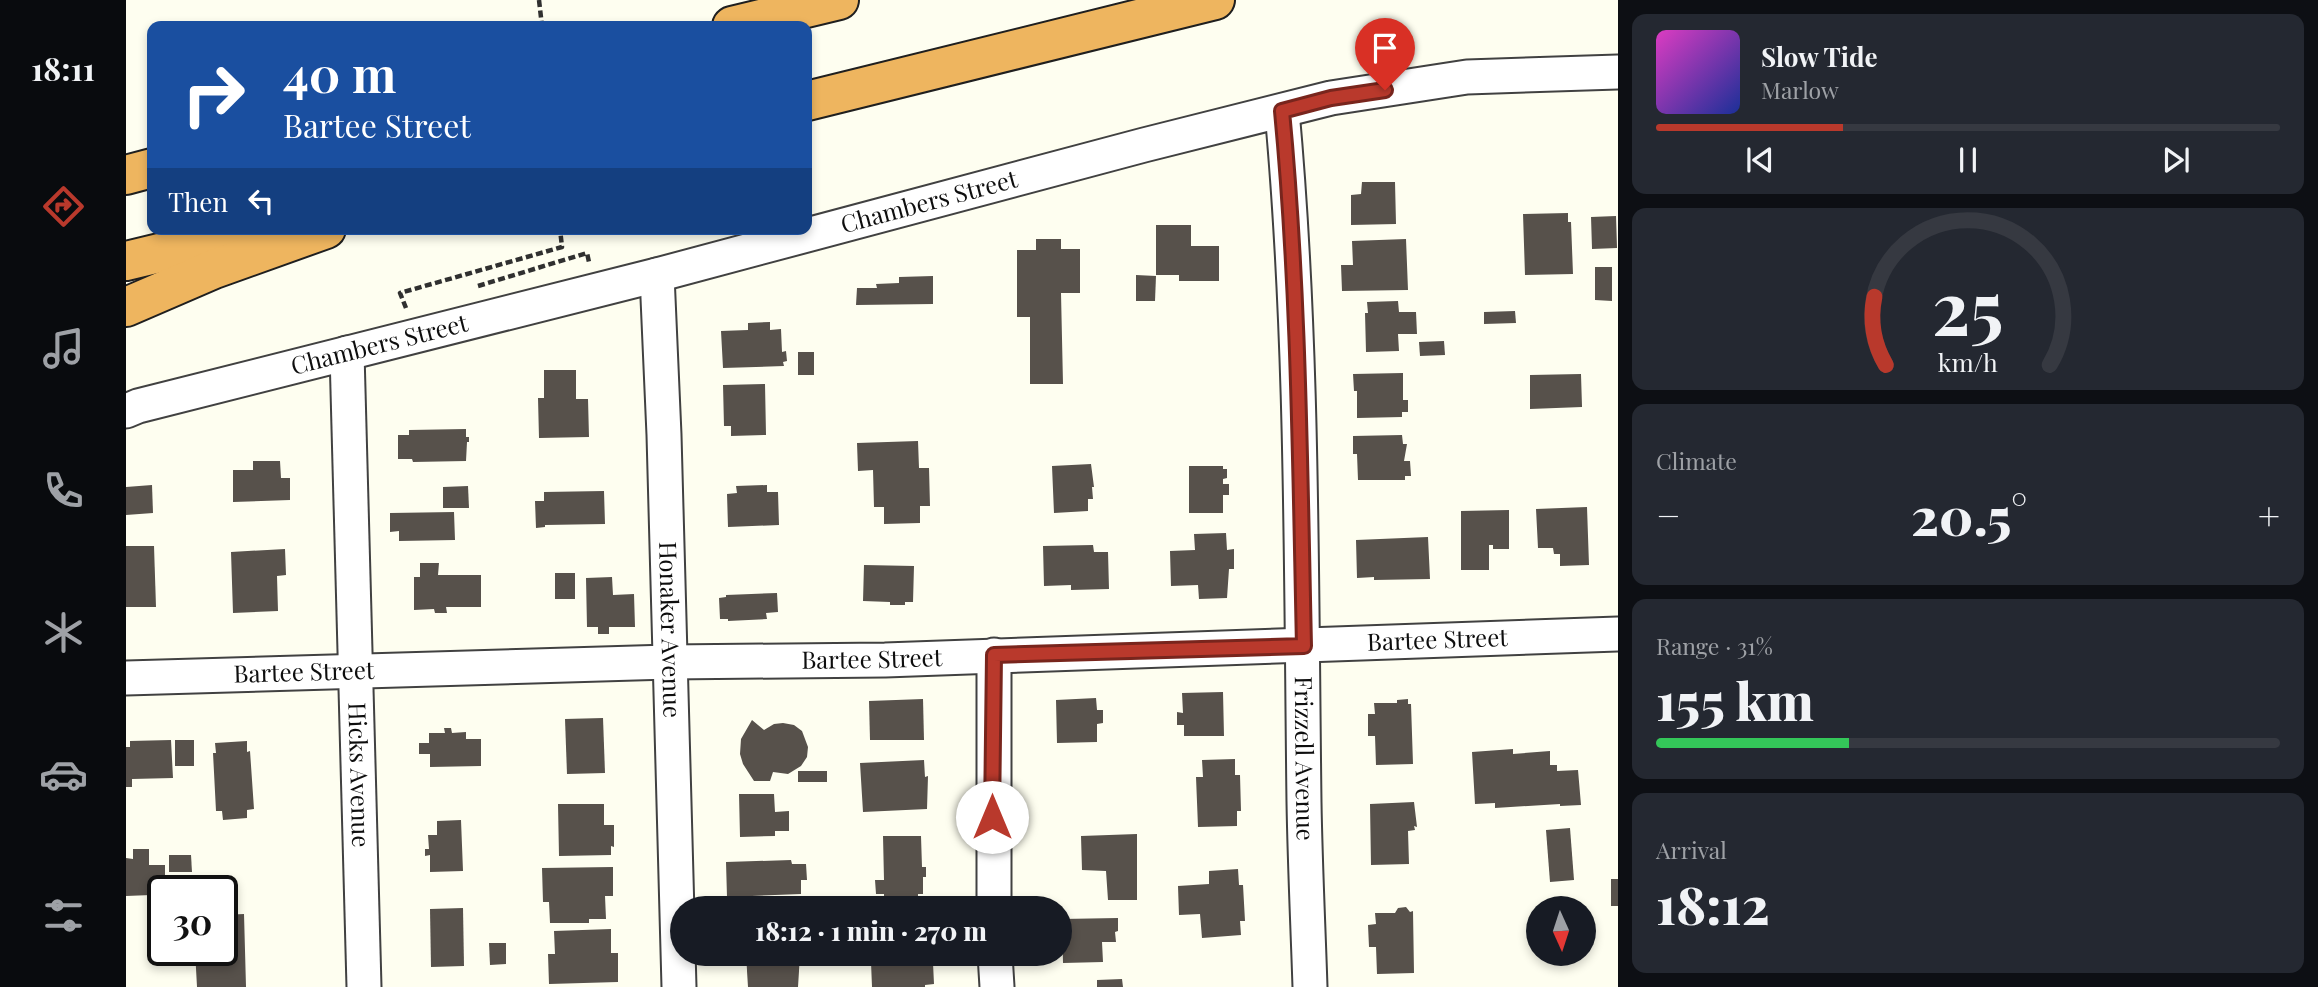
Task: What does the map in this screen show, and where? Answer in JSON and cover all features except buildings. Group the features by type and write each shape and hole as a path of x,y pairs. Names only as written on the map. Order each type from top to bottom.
{"highway":[{"path":"753,21 839,0"},
{"path":"812,100 1214,0"},
{"path":"126,174 147,169"},
{"path":"126,261 234,235"},
{"path":"126,307 214,269 309,235"}],"street":[{"name":"Chambers Street","path":"812,234 1331,98 1467,77 1618,72"},
{"name":"Frizzell Avenue","path":"1282,111 1298,377 1304,646 1304,802 1310,987"},
{"name":"Chambers Street","path":"126,411 138,405 807,235"},
{"name":"Honaker Avenue","path":"657,275 679,987"},
{"name":"Hicks Avenue","path":"347,353 364,987"},
{"name":"Bartee Street","path":"126,678 669,662 886,660 1618,634"},
{"path":"994,655 994,896"},
{"path":"995,966 996,987"}],"path":[{"path":"539,0 541,21"},
{"path":"400,293 562,247 561,235"}],"route":[{"path":"992,817 994,655 1304,646 1298,377 1282,111 1331,98 1385,90"}]}
